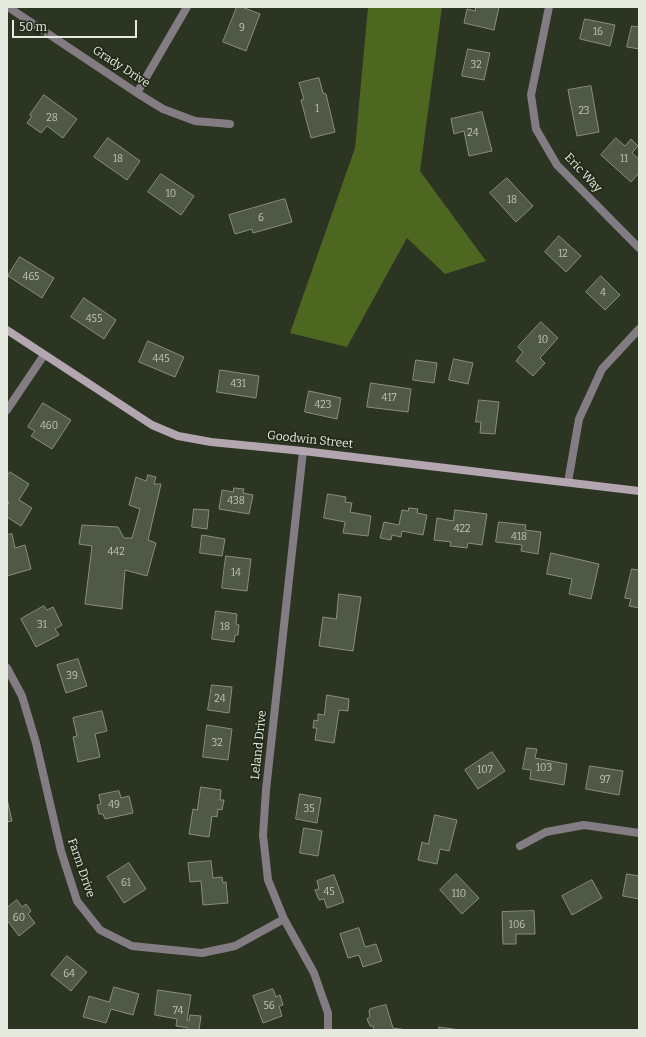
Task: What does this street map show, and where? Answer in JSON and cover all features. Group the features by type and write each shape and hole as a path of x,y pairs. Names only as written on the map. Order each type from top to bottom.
{"street":[{"name":"Grady Drive","path":"8,7 136,93 163,109 196,121 230,124"},
{"path":"136,93 187,7"},
{"name":"Eric Way","path":"549,7 531,95 536,129 557,165 639,248"},
{"path":"568,482 578,419 602,369 639,329"},
{"name":"Goodwin Street","path":"7,330 152,425 178,436 212,442 303,451 639,491"},
{"path":"7,410 44,355"},
{"name":"Leland Drive","path":"303,451 267,782 263,835 268,880 284,919 314,973 328,1013 328,1030"},
{"name":"Farm Drive","path":"7,668 22,696 36,743 61,851 77,901 100,930 132,946 202,953 234,946 284,919"},
{"path":"520,846 546,832 584,825 639,833"}],"green space":[{"path":"368,7 442,7 420,171 486,261 445,274 407,238 347,347 290,333 355,148"}],"building":[{"path":"237,7 242,7 260,14 246,51 223,42"},
{"path":"476,7 499,7 494,30 464,23 467,9 475,11"},
{"path":"585,19 615,25 610,46 580,39"},
{"path":"632,26 639,27 639,49 627,47"},
{"path":"468,49 490,53 484,80 462,76"},
{"path":"319,78 323,93 326,94 335,132 311,138 301,100 304,99 299,83"},
{"path":"591,86 599,132 577,136 568,90"},
{"path":"44,95 77,119 63,138 47,126 41,133 27,123 32,116 30,115"},
{"path":"482,112 492,151 469,156 464,131 454,134 451,119"},
{"path":"108,138 140,161 127,180 94,157"},
{"path":"616,138 625,146 631,139 638,146 632,153 639,159 639,173 631,182 601,155"},
{"path":"161,174 194,196 181,215 148,192"},
{"path":"507,178 533,206 516,222 490,193"},
{"path":"285,199 292,222 253,233 252,229 235,234 229,215"},
{"path":"559,236 581,256 566,272 545,252"},
{"path":"20,257 54,278 42,298 8,276"},
{"path":"601,276 620,295 605,310 586,292"},
{"path":"84,298 116,320 104,339 71,317"},
{"path":"541,322 558,338 540,358 545,363 533,376 516,361 523,352 518,347"},
{"path":"148,341 184,357 175,377 139,362"},
{"path":"454,359 473,363 468,384 449,380"},
{"path":"416,360 437,363 434,383 413,380"},
{"path":"220,370 259,376 256,398 217,392"},
{"path":"371,383 411,389 408,412 367,407"},
{"path":"309,391 341,398 337,419 305,412"},
{"path":"479,400 499,402 495,434 480,433 481,422 476,422"},
{"path":"43,403 71,420 52,449 31,436 35,431 28,427"},
{"path":"10,472 29,484 19,500 32,508 21,526 7,517 7,506 9,502 7,501 7,477"},
{"path":"148,475 156,477 154,484 161,484 148,540 156,543 147,576 125,570 122,609 85,604 92,546 79,544 82,525 118,527 124,538 132,538 140,509 129,505 136,477 146,481"},
{"path":"234,488 244,489 243,493 253,495 249,514 219,509 222,490 233,492"},
{"path":"328,494 346,497 345,502 352,503 350,512 371,516 368,536 343,533 345,522 324,518"},
{"path":"409,508 418,509 417,513 427,515 423,535 402,531 401,537 392,535 391,540 380,538 384,522 399,525 402,510 408,511"},
{"path":"194,509 209,510 207,529 192,527"},
{"path":"455,510 487,514 482,545 468,543 467,548 450,546 451,542 434,540 437,518 453,521"},
{"path":"499,522 526,525 525,530 541,532 538,554 521,551 522,545 496,542"},
{"path":"12,534 15,548 25,545 31,569 7,576 7,535"},
{"path":"202,535 225,539 222,556 200,553"},
{"path":"551,553 599,564 591,599 569,594 572,579 547,574"},
{"path":"226,556 251,559 247,591 222,588"},
{"path":"632,569 639,570 639,608 629,606 631,599 625,598"},
{"path":"339,594 361,597 353,651 319,646 323,617 336,619"},
{"path":"44,606 47,610 53,607 62,625 55,629 59,635 36,647 21,619"},
{"path":"216,611 237,614 236,624 239,625 238,635 235,635 234,642 212,639"},
{"path":"78,659 87,686 66,693 57,665"},
{"path":"212,685 232,687 229,713 208,710"},
{"path":"327,695 349,699 348,711 339,710 334,743 315,740 317,728 313,728 314,720 318,721 318,714 324,715"},
{"path":"102,711 107,731 95,734 100,757 78,762 73,737 77,736 73,718"},
{"path":"207,725 232,729 228,760 203,757"},
{"path":"527,748 537,749 535,758 567,764 564,785 530,779 531,770 523,769"},
{"path":"492,752 505,771 478,789 465,770"},
{"path":"590,766 623,771 619,795 586,789"},
{"path":"201,787 221,790 220,800 224,800 222,810 218,809 217,817 212,816 209,837 189,834 193,809 197,810"},
{"path":"119,791 121,798 129,796 133,813 105,819 103,814 99,814 97,805 101,804 99,795"},
{"path":"300,794 321,798 317,823 296,819"},
{"path":"7,799 12,821 7,822"},
{"path":"435,815 457,820 449,851 440,849 437,864 418,860 422,842 428,844"},
{"path":"304,828 322,831 318,856 300,853"},
{"path":"211,861 213,878 222,877 223,883 226,882 228,903 203,905 201,881 190,882 188,863"},
{"path":"129,863 146,889 124,903 107,877"},
{"path":"456,874 479,898 462,914 440,890"},
{"path":"627,874 639,876 639,899 623,896"},
{"path":"334,875 344,902 327,908 324,899 319,900 315,890 319,889 317,881"},
{"path":"592,880 602,898 572,915 562,896"},
{"path":"17,900 22,907 26,904 31,911 28,914 35,923 19,936 7,920 7,908"},
{"path":"534,911 535,934 516,934 516,944 503,944 502,912"},
{"path":"359,928 365,947 376,944 382,961 363,967 359,955 348,958 340,934"},
{"path":"67,956 87,972 71,991 51,975"},
{"path":"114,987 139,994 133,1015 111,1009 106,1023 83,1017 89,996 109,1002"},
{"path":"273,989 276,997 280,995 283,1005 279,1006 282,1016 263,1023 253,996"},
{"path":"158,990 191,995 187,1020 189,1021 190,1015 201,1016 199,1030 187,1030 188,1028 176,1026 177,1019 155,1015"},
{"path":"386,1005 393,1028 407,1030 374,1030 373,1026 370,1026 367,1019 370,1017 370,1009"},
{"path":"439,1027 460,1030 439,1030"}]}
